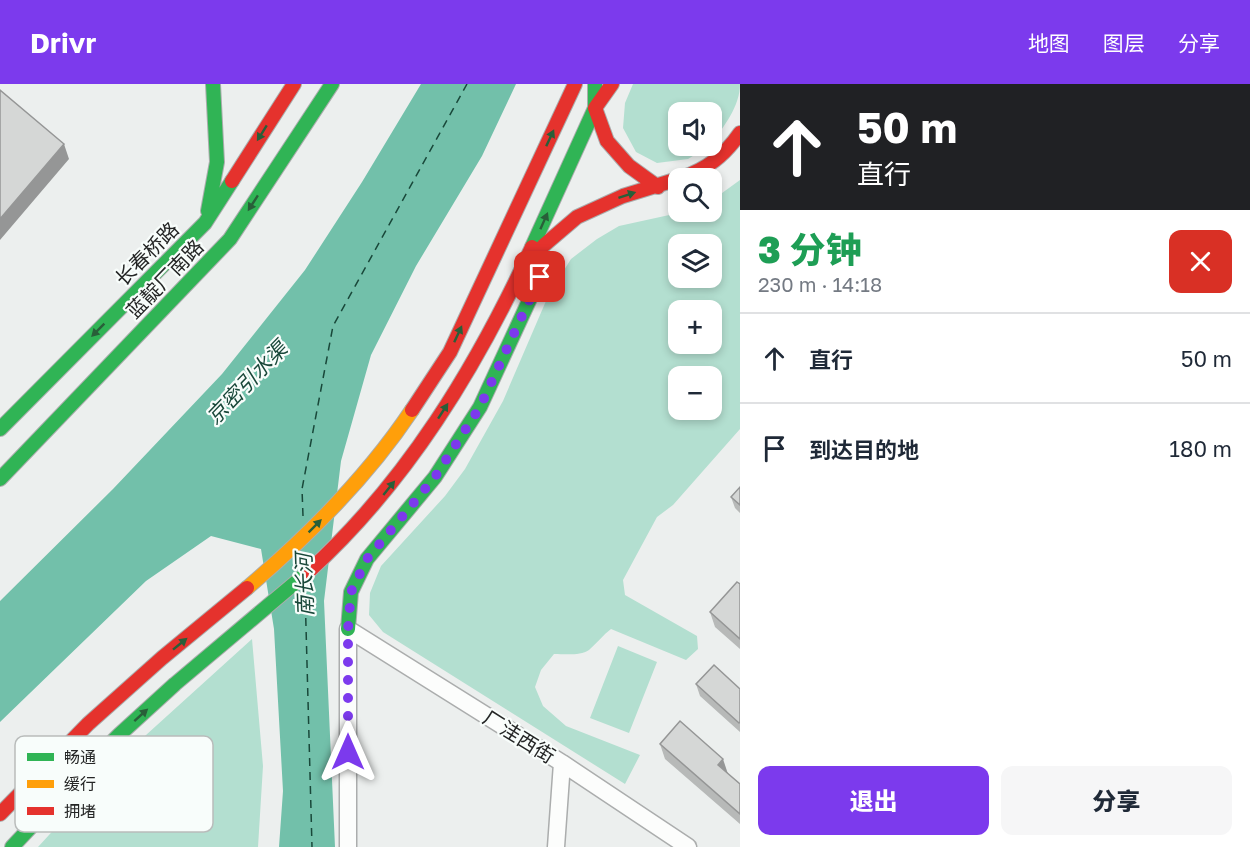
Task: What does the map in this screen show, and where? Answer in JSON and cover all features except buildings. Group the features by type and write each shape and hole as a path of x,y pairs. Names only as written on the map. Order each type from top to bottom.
{"main road":[{"path":"196,275 217,162 213,84"},
{"name":"长春桥路","path":"0,429 205,224 294,84"},
{"name":"蓝靛厂南路","path":"0,479 230,239 332,84"},
{"path":"77,736 162,658 241,594 316,525 394,437 450,352 575,84"},
{"path":"595,84 595,108 607,141 629,166 658,187"},
{"path":"118,736 176,683 294,586 371,509 411,460 473,365 526,260 595,108 612,84"},
{"path":"706,168 729,152 740,134"},
{"path":"526,260 577,217 623,196 668,183"},
{"path":"348,629 351,592 367,559 435,477 480,407 540,277 526,260"},
{"path":"0,457 58,418"},
{"path":"0,816 15,800"},
{"path":"0,816 15,807"},
{"path":"12,847 26,832"}],"street":[{"name":"厂洼西街","path":"348,629 562,764 688,847"},
{"path":"348,629 348,847"},
{"path":"556,847 562,764"}],"shaded area":[{"path":"633,84 740,84 734,108 722,128 722,102 668,102 668,156 693,156 688,159 657,163 636,152 623,128 625,103"},
{"path":"740,180 740,429 673,505 657,517 623,580 625,595 697,636 698,649 686,660 611,629 585,652 554,654 541,670 535,687 543,706 566,726 640,755 625,784 383,632 369,615 370,593 381,566 445,496 465,469 503,401 549,294 571,259 619,226 668,215 668,222 722,222 722,193"},
{"path":"252,639 263,766 258,847 38,847 52,832 213,832 213,736 145,736"},
{"path":"618,646 657,662 629,733 590,718"}],"water":[{"path":"421,84 516,84 482,156 416,266 371,355 341,461 324,601 335,847 279,847 283,791 274,629 261,549 211,536 146,581 0,722 0,601 113,489 222,374 305,270"}],"ferry route":[{"path":"303,516 302,489 333,326 467,84"},
{"path":"305,590 312,847"}],"traffic: fast":[{"path":"208,211 217,162 213,84"},
{"path":"0,479 230,239 332,84"},
{"path":"532,247 595,108 595,84"},
{"path":"0,429 205,223 232,181"},
{"path":"348,629 351,592 367,559 435,477 480,407 540,277 526,260 543,246"},
{"path":"118,736 175,684 308,572"},
{"path":"12,847 26,832"}],"traffic: slow":[{"path":"247,588 336,505 395,435 412,410"}],"traffic: jam":[{"path":"232,181 294,84"},
{"path":"412,410 450,352 575,84"},
{"path":"612,84 595,108 607,141 629,166 658,187"},
{"path":"702,168 728,148 740,133"},
{"path":"543,246 577,217 623,196 668,182"},
{"path":"308,572 344,537 408,462 463,379 532,247"},
{"path":"76,736 162,658 247,588"},
{"path":"0,814 15,799"}],"route":[{"path":"348,752 348,612 351,592 367,559 435,477 480,407 540,277"}],"water label":[{"name":"京密引水渠","path":"247,383"},
{"name":"南长河","path":"305,585"}]}
